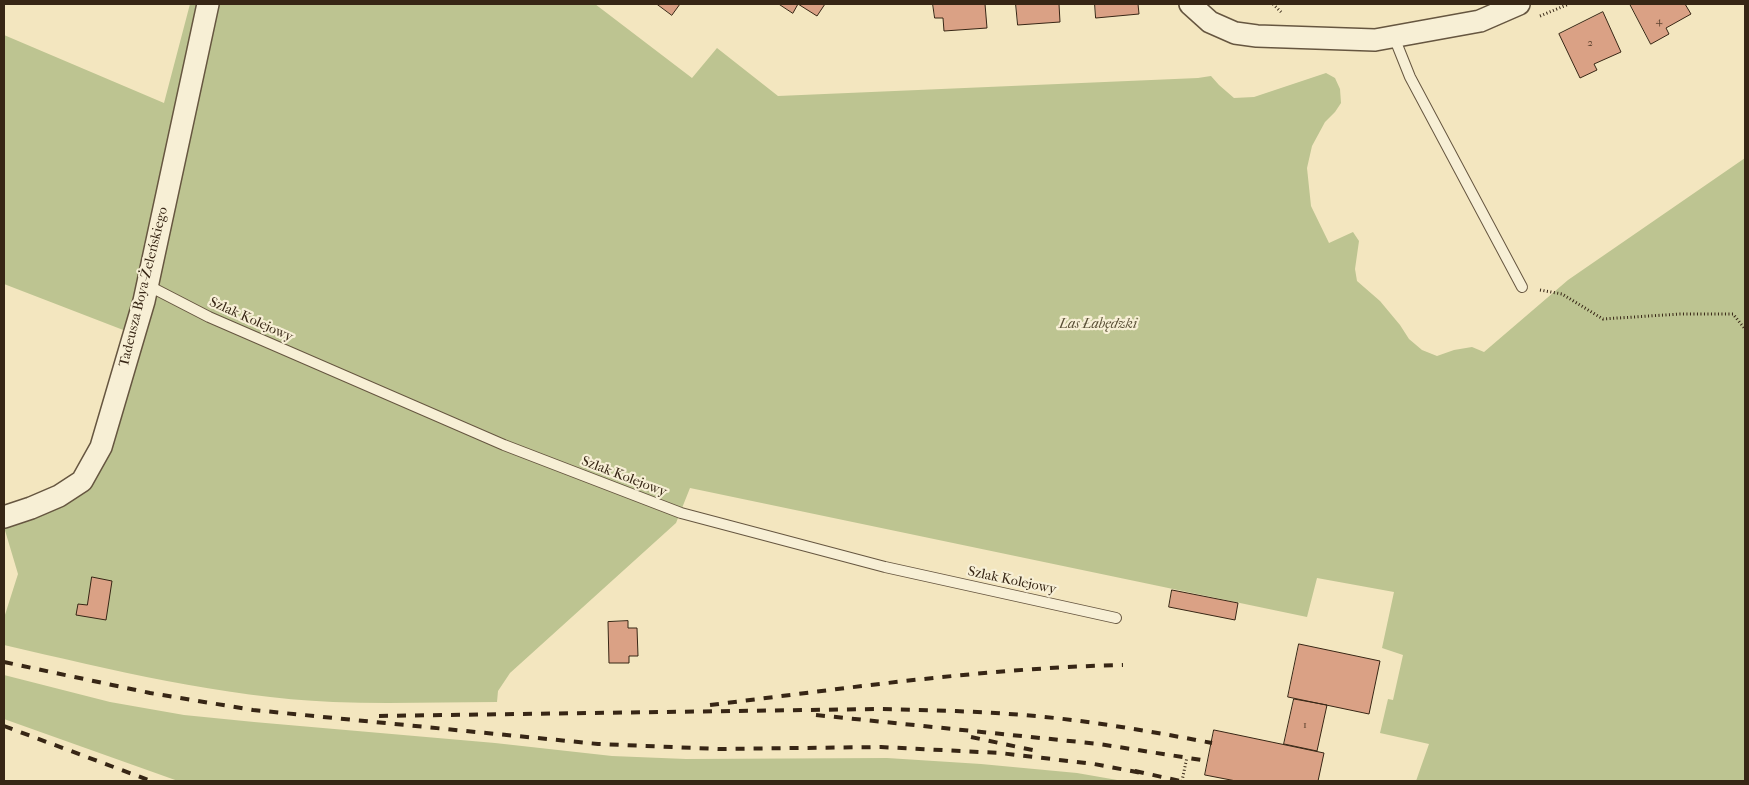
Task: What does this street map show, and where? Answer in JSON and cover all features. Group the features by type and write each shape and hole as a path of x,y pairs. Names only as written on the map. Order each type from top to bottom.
{"street":[{"name":"Tadeusza Boya-Żeleńskiego","path":"4,517 59,496 82,480 101,447 147,285 208,4"},
{"path":"1190,4 1210,22 1235,33 1257,36 1375,40 1480,20 1520,4"}],"lane":[{"path":"1394,37 1410,77 1522,287"},
{"name":"Szlak Kolejowy","path":"147,285 209,317 504,445 681,513 885,568 1116,618"}],"path":[{"path":"1274,4 1281,12"},
{"path":"1522,287 1562,294 1603,319 1680,314 1734,314 1745,329"},
{"path":"1182,781 1187,758"}],"green space":[{"name":"Las Łabędzki","path":"190,4 595,4 692,78 717,48 778,96 1211,76 1234,98 1254,97 1326,73 1335,78 1340,89 1341,103 1325,122 1312,146 1307,168 1311,206 1329,243 1353,232 1359,241 1355,269 1357,281 1380,301 1409,339 1422,350 1437,356 1454,350 1472,347 1484,352 1568,280 1745,158 1745,781 1416,781 1429,744 1380,733 1388,699 1393,700 1403,655 1382,648 1394,592 1317,578 1307,617 690,488 676,523 510,673 498,691 497,702 395,703 291,699 167,681 4,645 4,618 18,574 4,527 72,489 144,338 4,284 4,35 164,103"},
{"path":"4,675 110,702 184,715 495,743 612,756 686,759 887,758 1077,773 1123,781 178,781 4,719"}],"building":[{"path":"657,4 680,4 672,15"},
{"path":"779,4 798,4 793,13"},
{"path":"798,4 825,4 817,16"},
{"path":"933,4 985,4 987,28 944,31 943,18 935,18"},
{"path":"1016,4 1059,4 1060,22 1018,25"},
{"path":"1095,4 1138,4 1139,14 1096,18"},
{"path":"1630,4 1685,4 1691,14 1666,28 1669,34 1651,44"},
{"path":"1603,12 1621,52 1594,64 1597,70 1580,78 1559,34"},
{"path":"92,577 112,581 106,620 76,615 78,604 87,605"},
{"path":"1172,590 1238,603 1235,620 1169,607"},
{"path":"628,621 628,628 637,628 638,656 629,656 629,663 609,663 608,622"},
{"path":"1299,644 1380,661 1369,714 1288,697"},
{"path":"1294,699 1327,705 1317,751 1284,744"},
{"path":"1214,730 1324,753 1318,781 1236,781 1205,775"}],"railway":[{"path":"4,662 150,693 253,710 598,744 718,749 881,747 1000,753 1094,764 1142,773"},
{"path":"710,705 968,674 1123,665"},
{"path":"379,716 878,709 932,710 1047,717 1141,730 1212,743"},
{"path":"816,715 1099,744 1208,761"},
{"path":"4,726 151,781"},
{"path":"971,737 1037,751"},
{"path":"1135,771 1180,781"}]}
